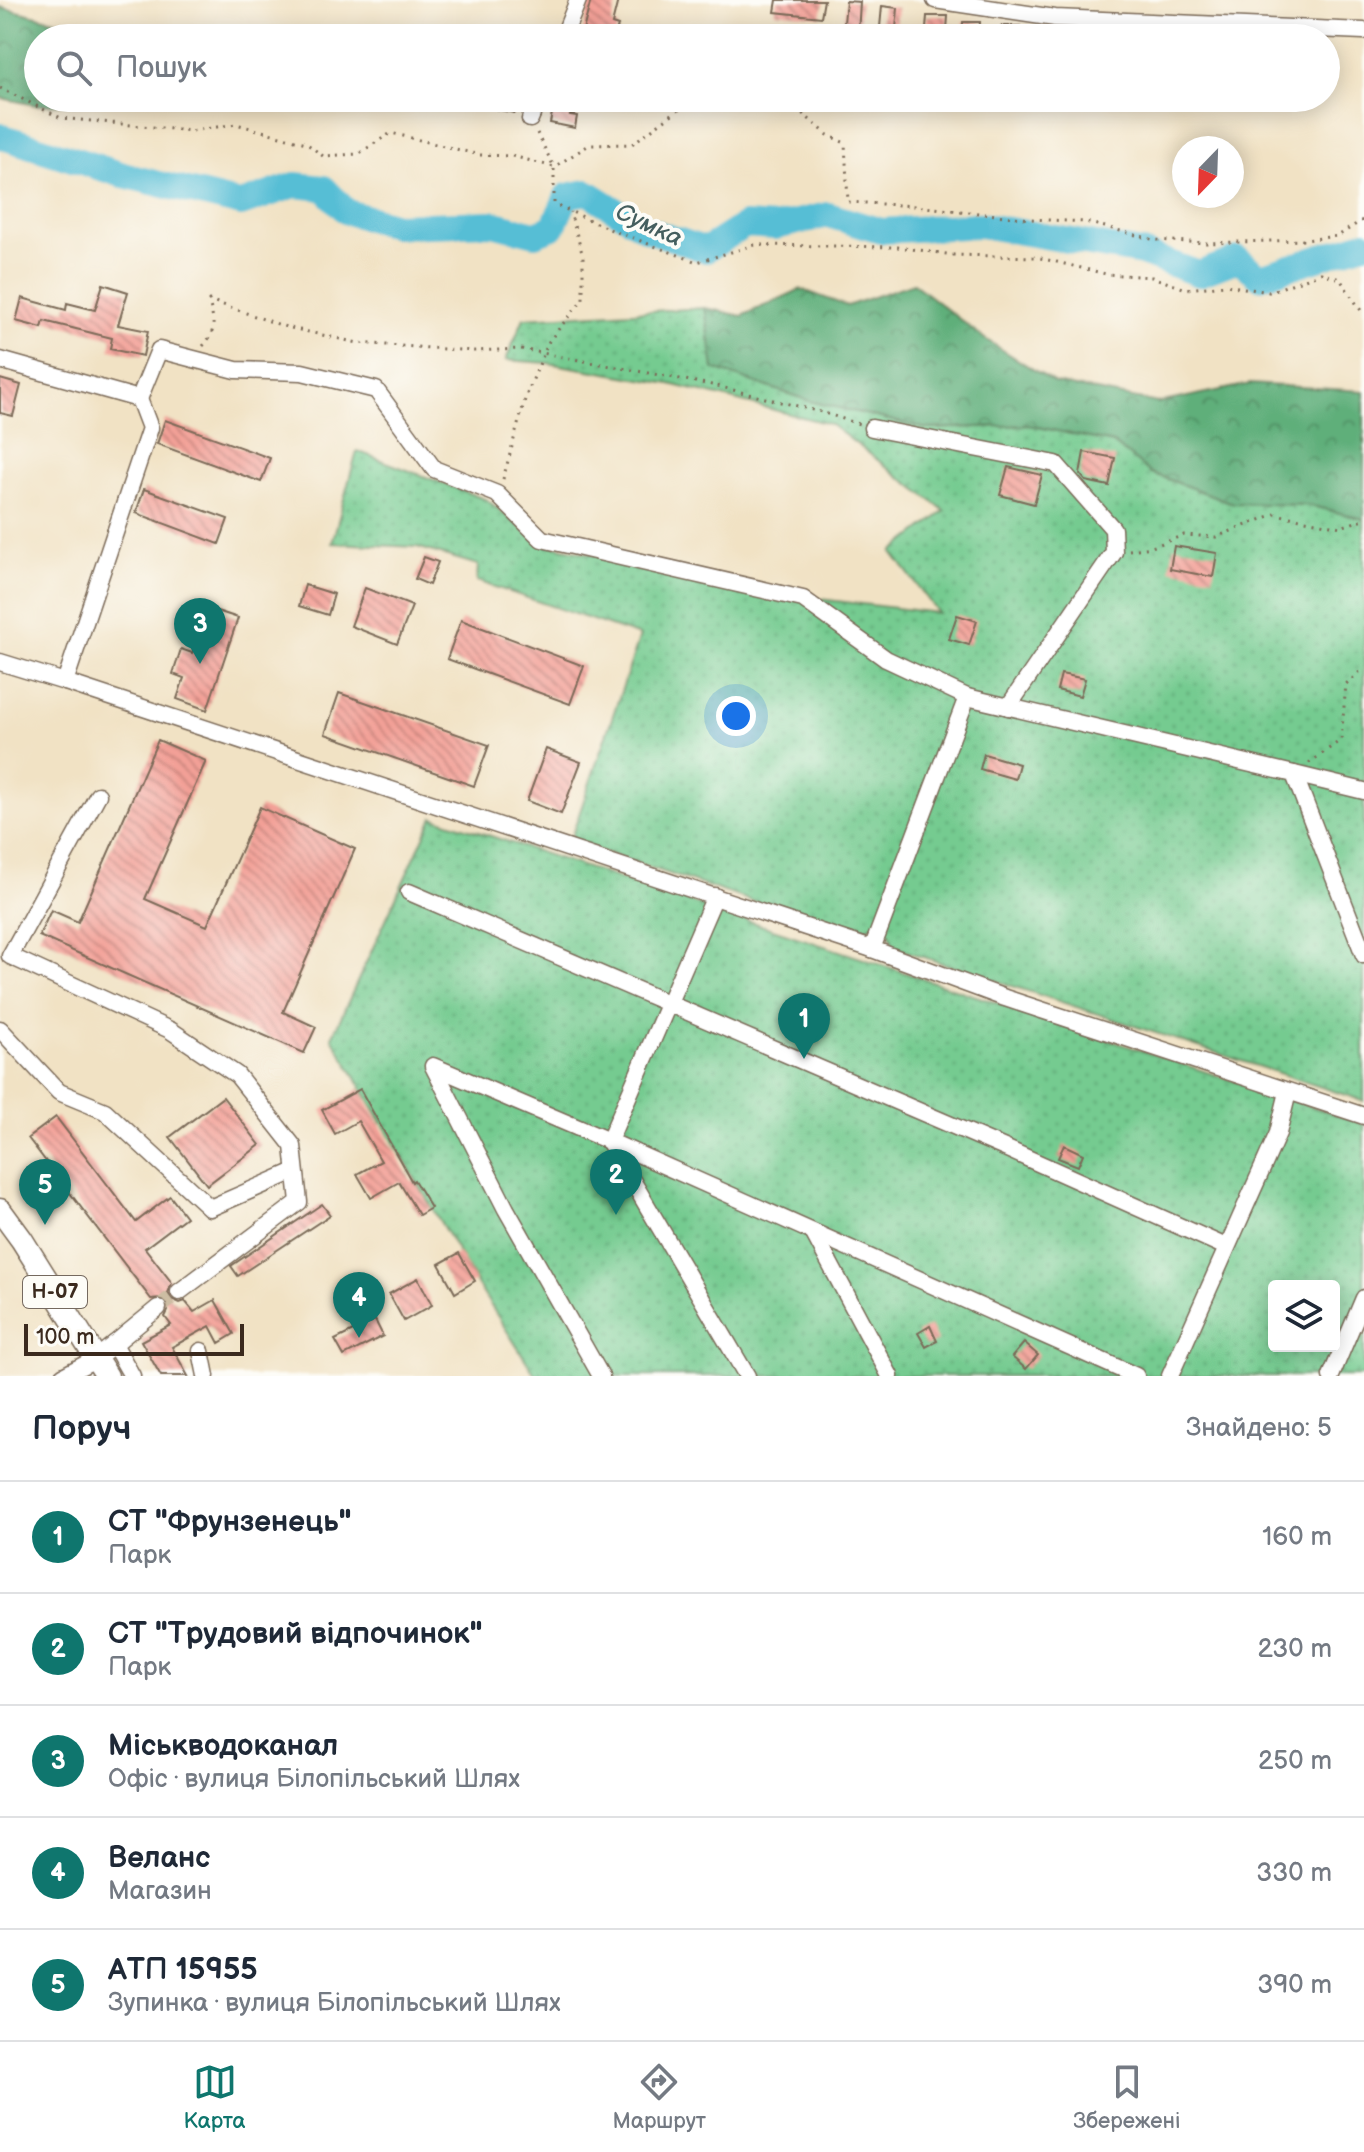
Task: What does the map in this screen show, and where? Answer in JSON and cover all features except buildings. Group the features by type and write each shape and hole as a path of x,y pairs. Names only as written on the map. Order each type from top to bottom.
{"main road":[{"name":"Н-07","path":"0,1210 106,1360"}],"street":[{"path":"569,24 578,0"},
{"path":"935,0 1055,18 1198,24"},
{"path":"1340,30 1364,31"},
{"path":"530,119 533,112"},
{"path":"65,682 150,428 139,399 159,350 236,370 302,372 376,390 434,469 497,494 542,539 803,599 886,659 967,697 1364,791"},
{"path":"0,360 139,399"},
{"path":"872,428 1056,464 1113,529 1114,552 1008,707"},
{"path":"0,662 715,896 1005,998 1364,1116"},
{"path":"872,949 967,697"},
{"path":"1294,774 1364,955"},
{"path":"98,795 5,963 170,1030 237,1075 293,1146 299,1202 179,1292"},
{"path":"409,892 1007,1149 1226,1247"},
{"path":"609,1141 715,896"},
{"path":"0,1029 59,1092 105,1111 210,1208 295,1171"},
{"path":"601,1376 506,1209 433,1066 1136,1376"},
{"path":"1170,1376 1278,1133 1288,1092"},
{"path":"609,1141 747,1376"},
{"path":"814,1234 890,1376"},
{"path":"1331,1376 1364,1298"},
{"path":"63,1376 106,1360 158,1308"},
{"path":"201,1351 206,1376"},
{"path":"106,1360 132,1376"}],"path":[{"path":"0,88 24,100"},
{"path":"49,112 61,118 192,131 236,124 306,143 323,156 358,154 391,133 480,155 512,156 554,167 589,145 632,144 675,112"},
{"path":"801,112 828,135 845,143 848,202 1086,222 1155,240 1206,243 1338,236 1364,219"},
{"path":"530,119 554,167 554,204 697,262 755,245 898,247 954,255 1036,257 1106,274 1152,277 1186,289 1226,285 1269,292 1321,273 1340,279 1364,315"},
{"path":"497,494 512,452 526,396 549,341 583,299 583,256 570,212"},
{"path":"193,359 213,335 209,300 286,327 358,343 474,351 521,349 717,386 872,428"},
{"path":"1114,552 1152,547 1184,535 1216,537 1275,514 1341,527 1364,519"},
{"path":"1294,774 1341,740 1346,684 1364,668"}],"green space":[{"path":"0,7 66,24 24,24 24,103 0,98"},
{"path":"913,283 985,339 1055,383 1158,403 1250,384 1364,391 1364,519 1308,505 1233,503 1151,473 1113,443 1029,425 927,429 810,401 714,369 705,308 742,316 801,289 847,306"},
{"path":"705,308 715,369 810,401 927,429 1029,425 1114,443 1151,473 1233,503 1308,505 1364,519 1364,1101 893,947 890,934 871,926 858,936 570,841 640,636 477,581 478,565 417,547 332,543 357,451 487,500 539,543 802,597 938,613 892,552 945,511 830,424 670,384 548,363 506,360 524,318"},
{"path":"433,817 1364,1124 1364,1376 536,1376 475,1281 332,1037"}],"waterway":[{"name":"Сумка","path":"0,136 123,175 241,204 295,185 324,188 347,212 396,226 492,223 535,234 553,227 567,196 587,192 646,229 706,250 745,225 775,227 828,215 881,231 980,225 1142,253 1199,274 1238,259 1260,277 1364,243"}],"tunnel":[{"path":"158,1308 179,1292"}],"place":[{"name":"Міськводоканал","path":"200,664"},
{"name":"СТ \"Фрунзенець\"","path":"804,1059"},
{"name":"СТ \"Трудовий відпочинок\"","path":"616,1215"},
{"name":"АТП 15955","path":"45,1225"},
{"name":"Веланс","path":"359,1338"}]}
